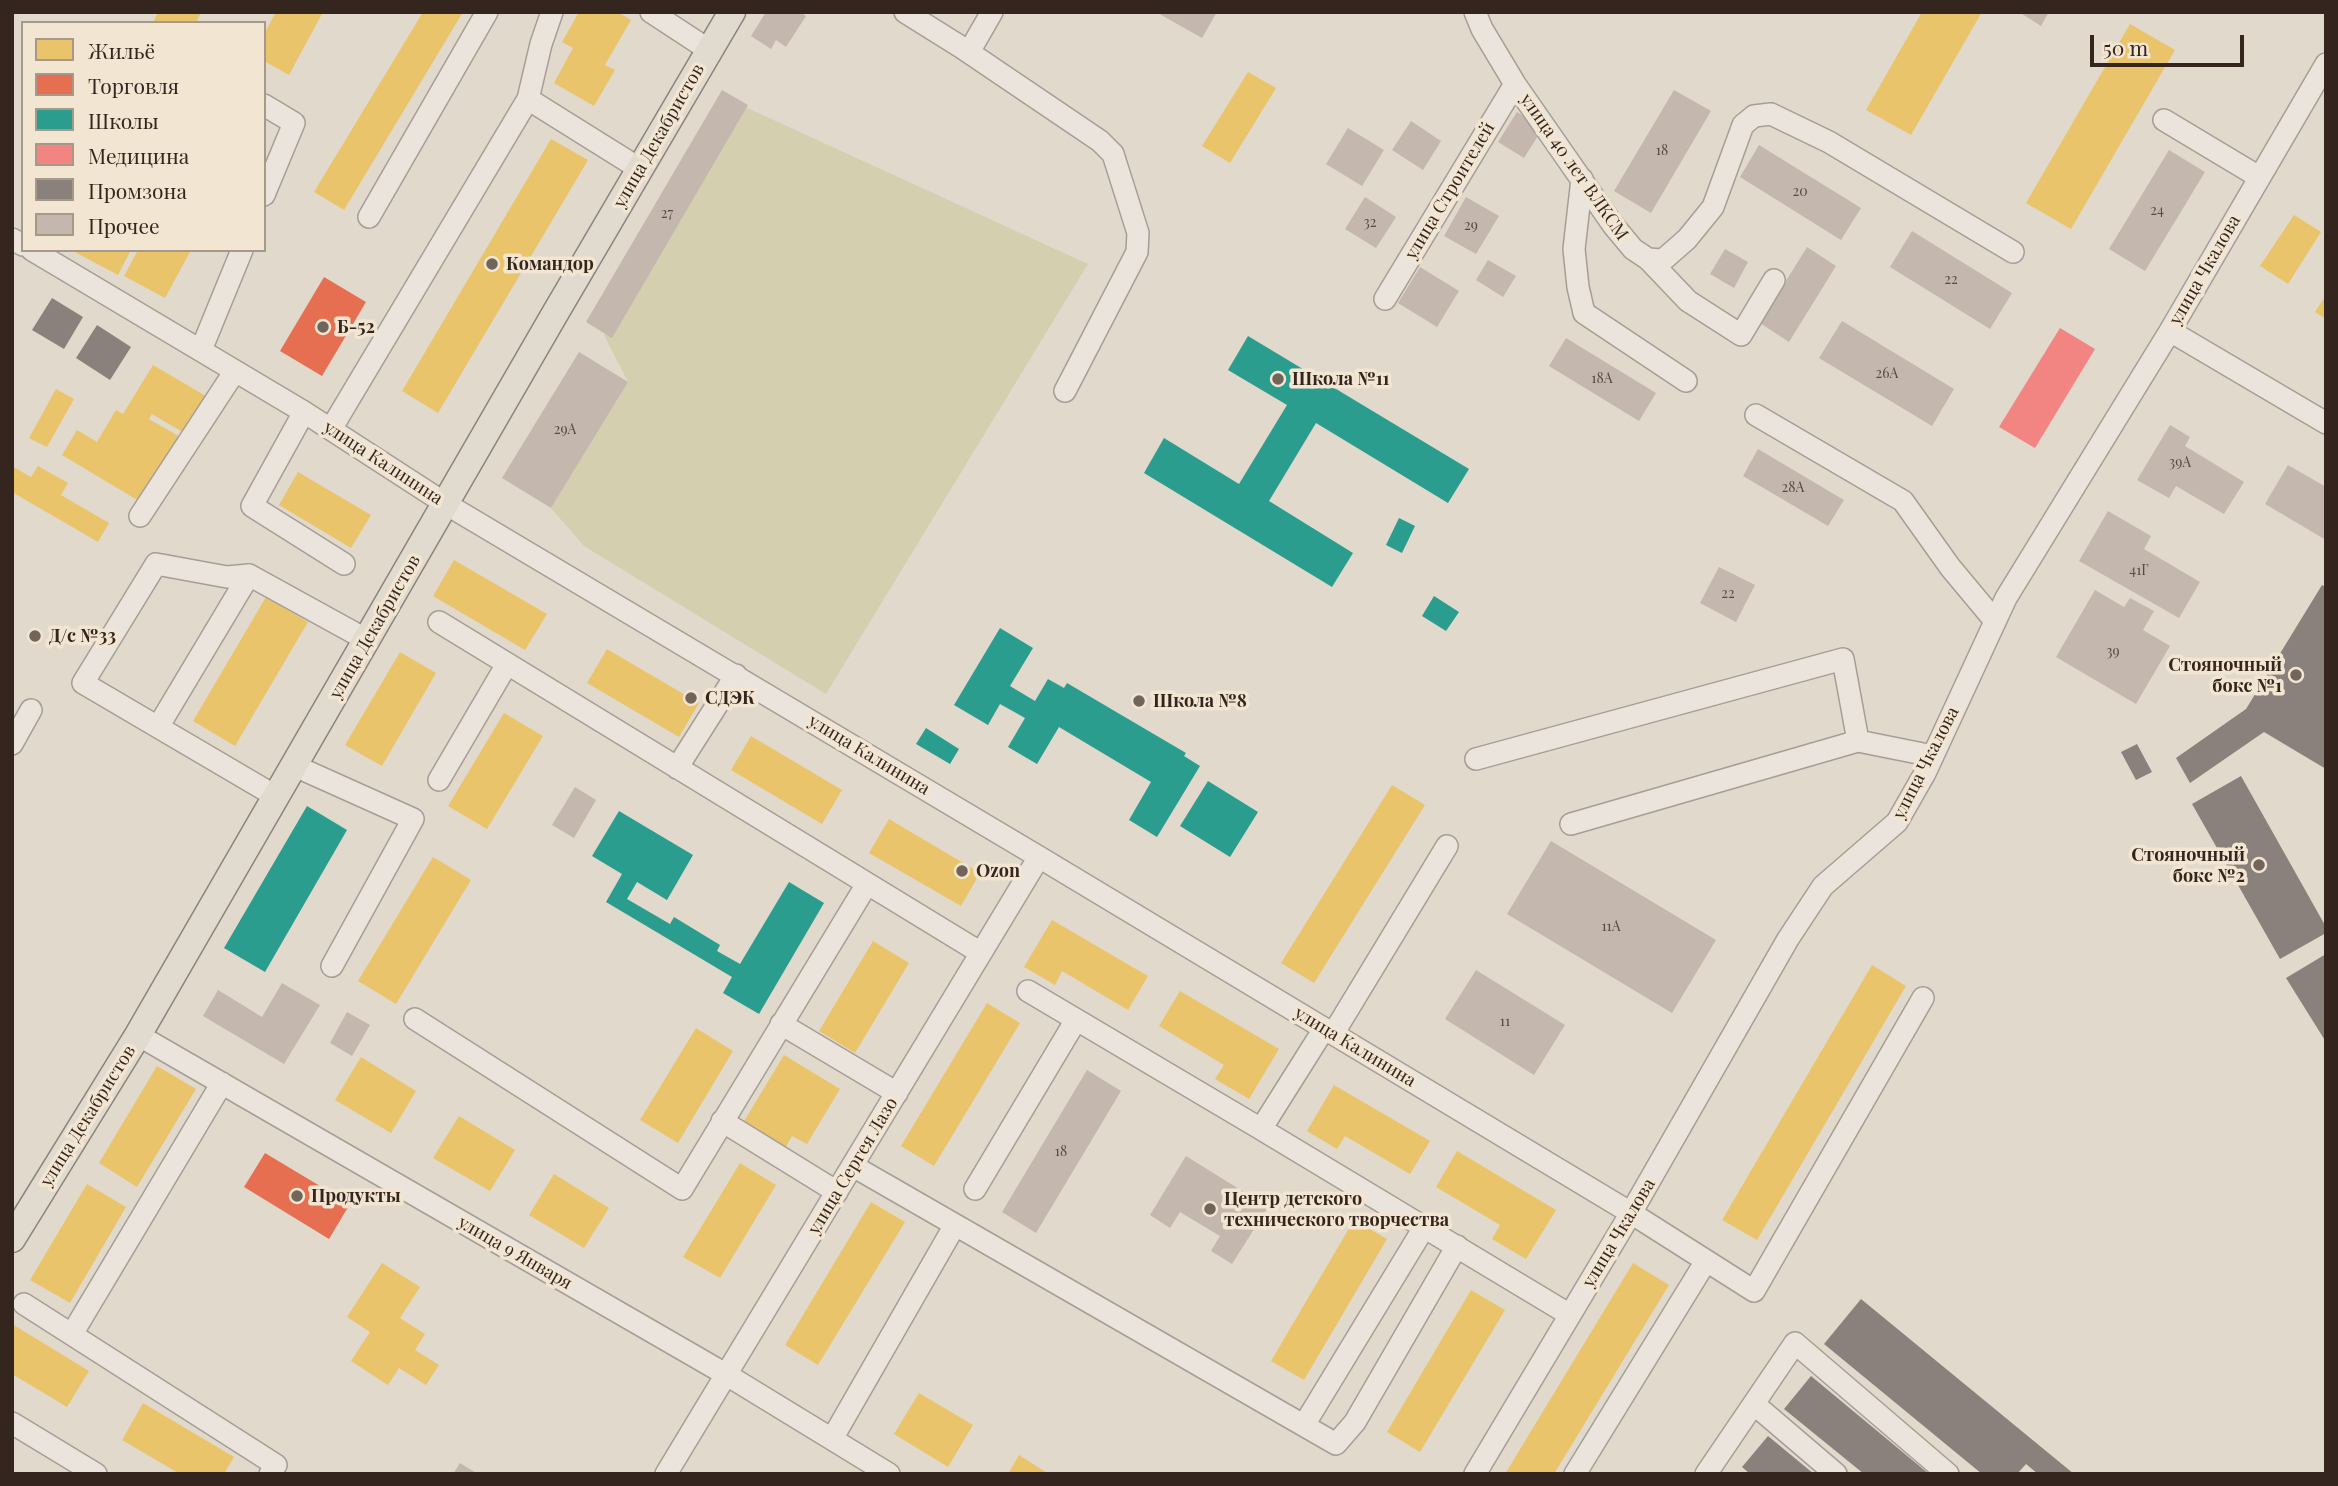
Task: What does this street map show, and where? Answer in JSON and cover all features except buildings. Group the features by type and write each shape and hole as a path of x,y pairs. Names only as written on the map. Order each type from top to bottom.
{"main road":[{"name":"улица Декабристов","path":"12,1239 138,1035 552,317 732,12"}],"street":[{"path":"369,217 487,12"},
{"path":"331,429 528,99 552,12"},
{"path":"651,12 709,50"},
{"path":"905,12 1100,141 1112,154 1138,233 1136,252 1065,391"},
{"path":"969,52 992,12"},
{"name":"улица 40 лет ВЛКСМ","path":"1475,12 1482,29 1516,84 1613,225 1633,249 1648,259 1688,301 1741,335 1774,280"},
{"name":"улица Чкалова","path":"1475,1474 1631,1213 1788,939 1823,886 1897,822 1933,756 2006,598 2170,331 2326,64"},
{"name":"улица Строителей","path":"1385,299 1516,84"},
{"path":"528,99 640,169"},
{"path":"266,106 294,123 266,190"},
{"path":"1648,259 1663,260 1687,239 1713,207 1743,125 1754,116 1771,114 1829,142 2012,252"},
{"path":"2164,120 2259,177"},
{"path":"1582,179 1574,249 1584,313 1686,381"},
{"name":"улица Калинина","path":"35,252 304,412 446,504 1329,1031 1631,1213 1754,1291 1923,998"},
{"path":"201,350 241,252"},
{"path":"2170,331 2326,424"},
{"path":"140,516 235,371"},
{"path":"304,412 252,506 344,564"},
{"path":"1756,415 1903,501 1942,556 1995,621"},
{"path":"276,797 83,683 156,564 227,578 249,575 367,640"},
{"path":"158,727 249,575"},
{"path":"439,622 981,953"},
{"path":"1476,760 1843,659 1858,741"},
{"path":"439,780 507,664"},
{"path":"677,768 736,675"},
{"path":"12,744 30,710"},
{"path":"1571,824 1858,741 1933,756"},
{"path":"295,766 413,819 331,967"},
{"path":"1261,1129 1329,1031 1447,846"},
{"name":"улица Сергея Лазо","path":"666,1474 1039,857"},
{"path":"415,1019 682,1189 867,884"},
{"path":"1028,991 1570,1315"},
{"path":"975,1189 1076,1020"},
{"path":"781,1024 897,1093"},
{"name":"улица 9 Января","path":"138,1035 727,1375 889,1474"},
{"path":"72,1334 222,1083"},
{"path":"722,1121 837,1192"},
{"path":"853,1166 1336,1444 1354,1422 1457,1246"},
{"path":"832,1439 955,1225"},
{"path":"1304,1425 1425,1226"},
{"path":"1575,1474 1706,1261"},
{"path":"24,1304 276,1465 270,1474"},
{"path":"1712,1471 1796,1343 1948,1474"},
{"path":"1754,1404 1836,1474"},
{"path":"12,1423 96,1474"}],"shaded area":[{"path":"743,106 1088,264 826,694 584,546 551,508 628,382 604,335"}],"place":[{"name":"Командор","path":"492,264"},
{"name":"Б-52","path":"323,327"},
{"name":"Школа №11","path":"1278,379"},
{"name":"Д/с №33","path":"35,636"},
{"name":"Стояночный бокс №1","path":"2296,675"},
{"name":"СДЭК","path":"691,698"},
{"name":"Школа №8","path":"1139,701"},
{"name":"Стояночный бокс №2","path":"2259,865"},
{"name":"Ozon","path":"962,871"},
{"name":"Продукты","path":"297,1196"},
{"name":"Центр детского технического творчества","path":"1210,1209"}]}
